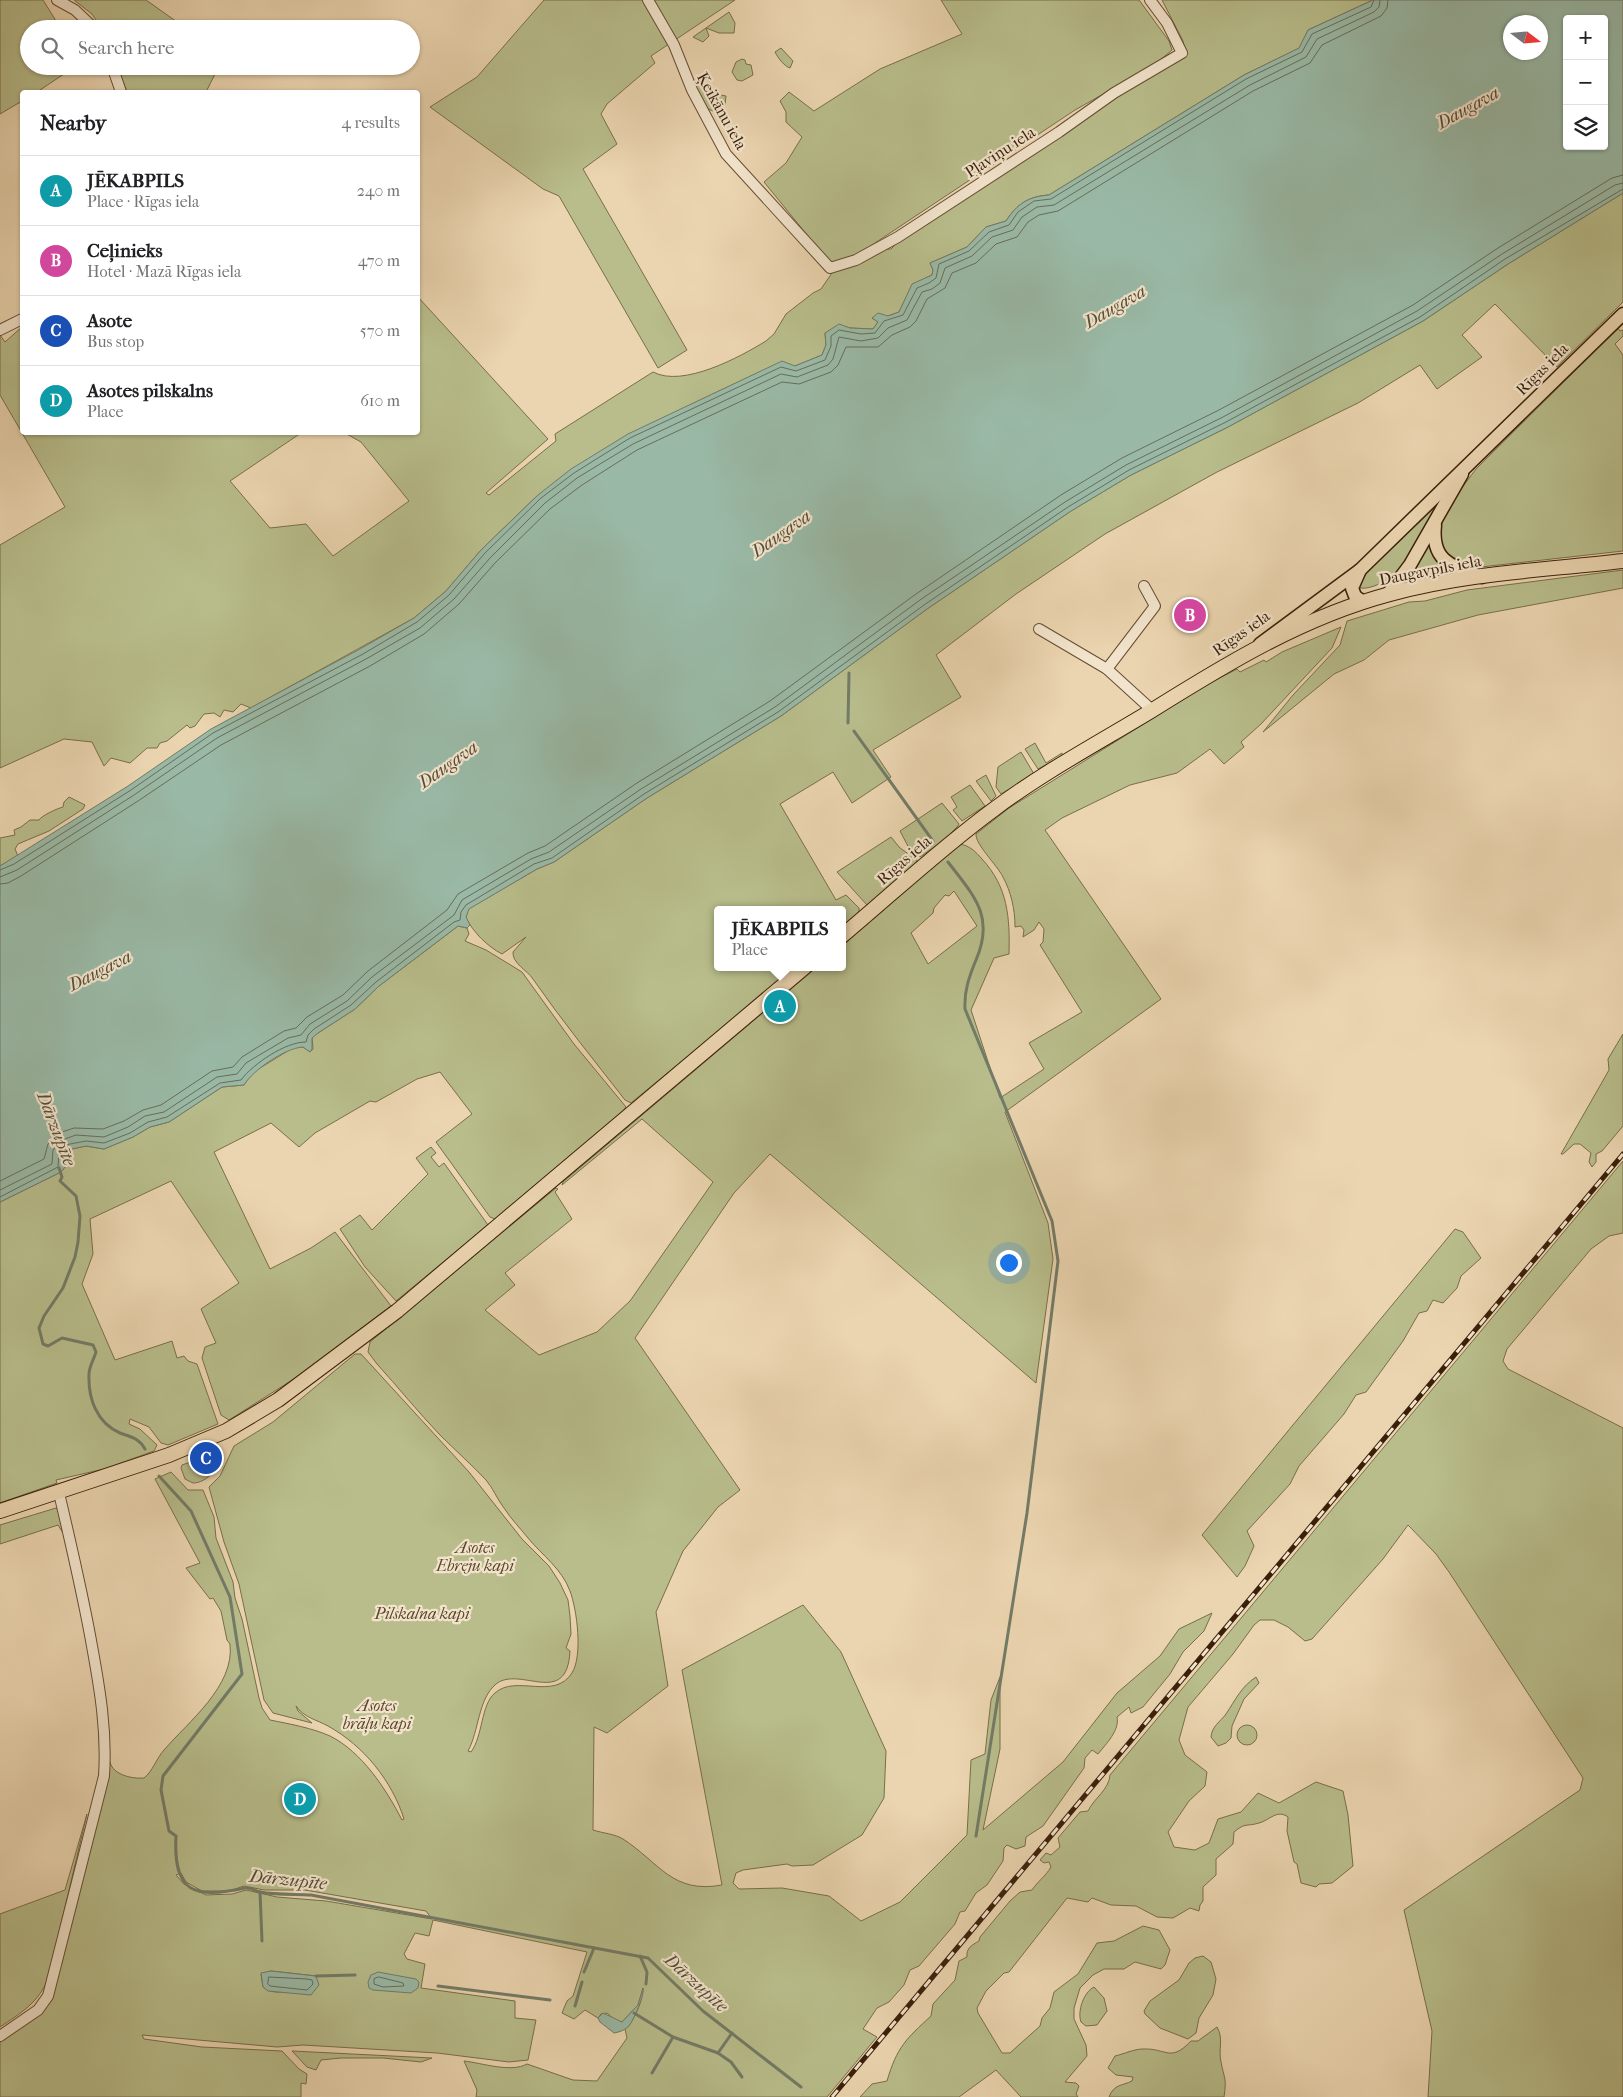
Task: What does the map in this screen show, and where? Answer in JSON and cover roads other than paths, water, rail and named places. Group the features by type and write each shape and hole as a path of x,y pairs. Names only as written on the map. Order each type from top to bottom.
{"highway":[{"name":"Daugavpils iela","path":"1253,650 1318,619 1388,594 1482,578 1623,561"},
{"name":"Rīgas iela","path":"846,933 992,810 1152,710 1253,650"},
{"path":"0,1511 139,1466 226,1431 278,1400 397,1311 800,971"}],"main road":[{"name":"Rīgas iela","path":"1253,650 1296,615 1360,570 1438,492 1463,472 1623,314"},
{"path":"1388,594 1410,565 1463,472"},
{"path":"1436,521 1434,540 1442,558 1452,566 1482,578"},
{"path":"1360,570 1352,588 1355,596 1363,602"}],"street":[{"path":"57,0 75,10 86,20"},
{"name":"Ķeikānu iela","path":"648,0 674,45 692,90 726,154 830,268"},
{"name":"Pļaviņu iela","path":"830,268 856,260 898,237 1059,132 1114,93 1182,53 1167,23 1150,0"},
{"path":"115,75 121,90"},
{"path":"0,330 20,320"},
{"path":"1107,669 1155,606 1144,586"},
{"path":"1039,629 1107,669 1152,710"},
{"path":"0,2036 38,2010 48,1996 104,1776 106,1744 102,1698 83,1596 60,1493"}],"water":[{"name":"Daugava","path":"1373,0 1623,0 1623,193 1508,264 1423,321 1228,427 1131,475 1071,511 927,609 781,716 647,798 554,862 537,869 469,909 466,917 470,925 467,928 458,926 379,986 355,1009 318,1033 312,1038 312,1049 310,1052 303,1047 287,1051 254,1073 244,1085 222,1087 169,1122 150,1127 133,1137 104,1149 86,1146 67,1150 63,1155 65,1167 61,1172 0,1202 0,866 128,786 211,729 414,618 446,591 481,550 538,495 571,469 628,434 782,361 795,366 822,355 826,345 825,333 839,324 850,328 873,329 878,322 872,318 878,313 888,316 899,312 912,284 932,275 933,270 930,263 967,247 986,227 1006,221 1019,205 1029,199 1049,195 1244,75 1299,48 1308,30"},
{"path":"271,1971 316,1976 319,1985 311,1995 268,1991 263,1987 261,1973"},
{"path":"378,1972 416,1979 419,1982 418,1988 411,1993 373,1990 369,1988 368,1982 371,1975"},
{"path":"643,1988 639,2007 629,2026 622,2031 614,2033 600,2022 598,2018 603,2013 622,2022 638,2005"}],"waterway":[{"path":"848,723 849,673"},
{"path":"854,731 933,841"},
{"path":"948,862 973,896 979,907 982,919 981,945 971,972 965,996 965,1009 1052,1221 1058,1261 1027,1513 976,1836"},
{"name":"Dārzupīte","path":"59,1168 62,1177 60,1181 76,1196 80,1216 78,1242 75,1257 63,1288 44,1316 39,1328 43,1344 48,1346 62,1338 93,1345 96,1352 89,1374 92,1401 105,1423 112,1429 137,1440 145,1449"},
{"name":"Dārzupīte","path":"159,1476 191,1511 230,1597 242,1674 163,1776 161,1790 169,1831 176,1836 178,1870 190,1888 212,1893 247,1888 266,1893 311,1895 648,1958 703,2011 801,2087"},
{"path":"260,1892 262,1941"},
{"path":"584,1972 594,1948"},
{"path":"640,1956 647,1972 646,1984"},
{"path":"316,1976 355,1975"},
{"path":"575,2006 582,1982"},
{"path":"438,1986 550,2000"},
{"path":"634,2013 673,2037 718,2053 732,2033"},
{"path":"652,2073 673,2037"},
{"path":"718,2053 731,2062 742,2077"}],"railway":[{"path":"832,2097 1623,1154"}],"place":[{"name":"Ceļinieks","path":"1190,615"},
{"name":"JĒKABPILS","path":"780,1006"},
{"name":"Asote","path":"206,1458"},
{"name":"Asotes pilskalns","path":"300,1799"}],"park label":[{"name":"Asotes Ebreju kapi","path":"475,1556"},
{"name":"Pilskalna kapi","path":"422,1613"},
{"name":"Asotes brāļu kapi","path":"377,1714"}]}
